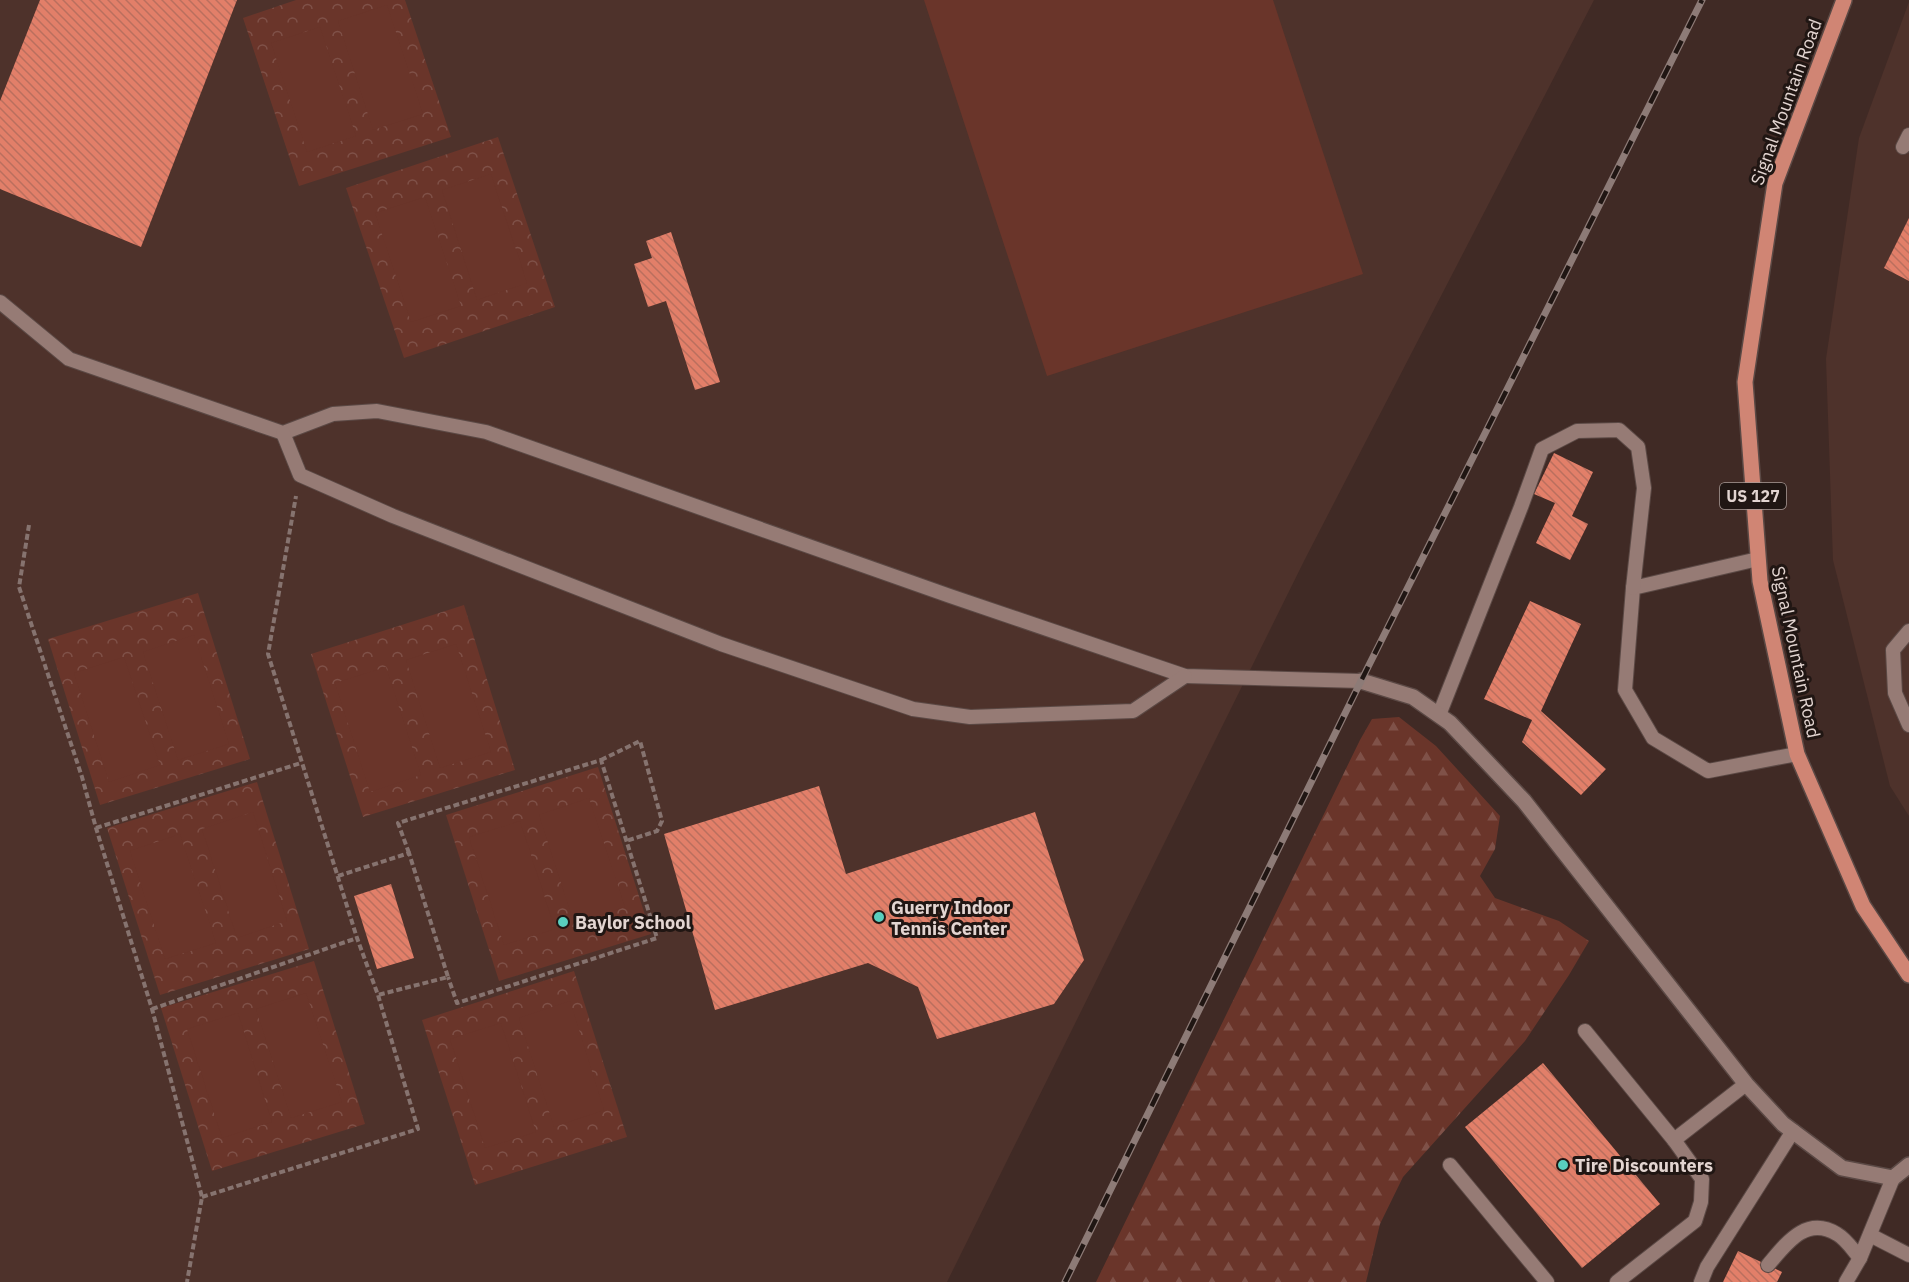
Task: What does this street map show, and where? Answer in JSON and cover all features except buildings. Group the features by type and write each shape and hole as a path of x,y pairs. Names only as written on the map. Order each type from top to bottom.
{"main road":[{"name":"Signal Mountain Road","path":"1844,0 1775,183 1744,382 1760,581 1797,754 1863,906 1909,975"}],"street":[{"path":"1361,681 1413,697 1450,723 1524,801 1746,1084 1783,1124 1842,1168 1893,1178 1909,1165"}],"lane":[{"path":"0,302 69,359 283,433 333,414 377,411 486,432 950,596 1185,676 1361,681"},
{"path":"1439,715 1542,449 1577,430 1619,430 1638,447 1644,488 1625,690 1653,738 1708,771 1797,754"},
{"path":"283,433 300,475 393,516 721,644 914,709 970,717 1132,711 1185,676"},
{"path":"1633,588 1758,559"},
{"path":"1909,631 1893,650 1895,693 1909,725"},
{"path":"1585,1031 1674,1140 1702,1179 1701,1202 1695,1221 1617,1282"},
{"path":"1674,1140 1746,1084"},
{"path":"1701,1282 1707,1267 1793,1131"},
{"path":"1450,1165 1547,1282"},
{"path":"1846,1282 1860,1258 1893,1178"},
{"path":"1768,1265 1789,1241 1804,1229 1824,1229 1838,1235 1860,1258"},
{"path":"1870,1235 1909,1255"}],"path":[{"path":"202,1197 418,1129 378,995 357,938 268,654 300,475"},
{"path":"28,525 19,587 82,777 152,1009 202,1197 187,1282"},
{"path":"601,760 626,842 657,938 457,1003 398,823 601,760 640,741 662,821 657,831 626,842"},
{"path":"96,828 302,763"},
{"path":"338,876 409,853"},
{"path":"152,1009 357,938"},
{"path":"378,995 448,977"}],"shaded area":[{"name":"Baylor School","path":"0,0 1594,0 1304,561 947,1282 0,1282"},
{"path":"1909,2 1909,816 1890,786 1833,560 1826,359 1859,138"}],"green space":[{"path":"296,0 405,0 451,137 299,186 243,18"},
{"path":"924,0 1273,0 1363,274 1047,376"},
{"path":"387,5 423,114 373,130 338,21"},
{"path":"320,27 356,136 307,152 271,43"},
{"path":"498,137 555,307 404,358 346,188"},
{"path":"491,174 527,283 477,300 442,190"},
{"path":"425,197 461,306 411,322 375,213"},
{"path":"198,593 250,759 100,805 48,639"},
{"path":"464,605 515,770 363,817 311,654"},
{"path":"194,635 229,744 178,760 143,652"},
{"path":"456,644 491,752 440,768 406,660"},
{"path":"124,657 160,765 109,782 74,673"},
{"path":"386,667 421,775 370,792 335,683"},
{"path":"1399,717 1436,746 1500,816 1495,849 1480,876 1495,898 1559,921 1589,941 1525,1041 1403,1177 1380,1224 1366,1282 1096,1282 1360,740 1372,719"},
{"path":"598,767 651,934 499,981 446,815"},
{"path":"257,782 309,949 160,995 107,828"},
{"path":"589,798 625,907 574,923 539,815"},
{"path":"253,812 287,921 237,938 202,829"},
{"path":"520,821 555,929 504,945 469,837"},
{"path":"180,834 216,943 165,959 130,851"},
{"path":"314,961 365,1124 212,1171 161,1008"},
{"path":"574,971 627,1137 475,1185 422,1020"},
{"path":"306,993 342,1102 291,1118 256,1009"},
{"path":"570,1001 604,1110 554,1127 519,1018"},
{"path":"238,1013 272,1122 222,1138 187,1029"},
{"path":"501,1023 536,1132 485,1148 450,1039"}],"railway":[{"path":"1065,1282 1361,681 1702,0"}],"place":[{"name":"Guerry Indoor Tennis Center","path":"879,917"},
{"name":"Baylor School","path":"563,922"},
{"name":"Tire Discounters","path":"1563,1165"}]}
